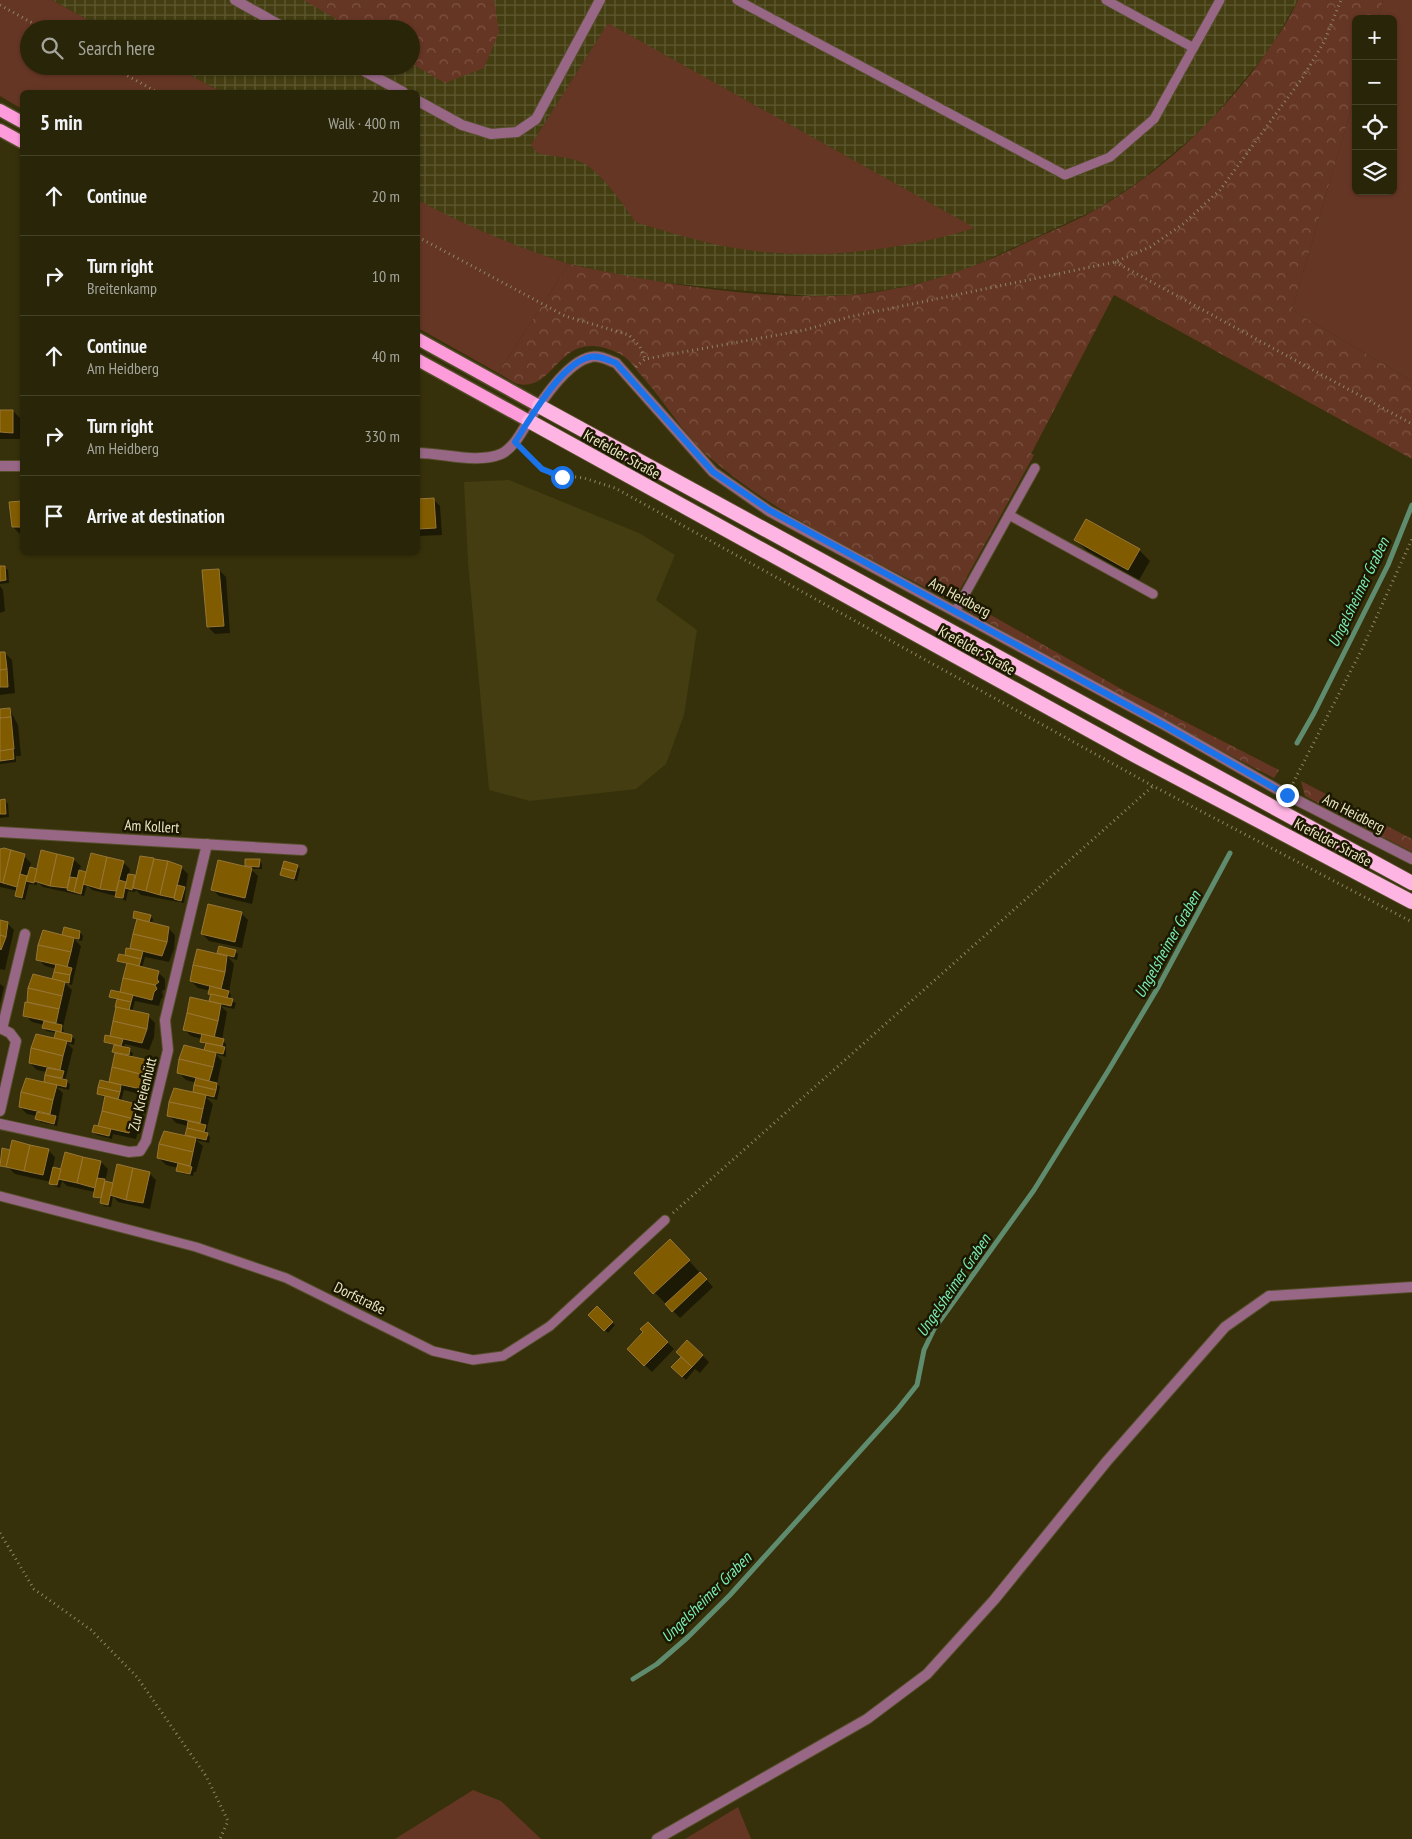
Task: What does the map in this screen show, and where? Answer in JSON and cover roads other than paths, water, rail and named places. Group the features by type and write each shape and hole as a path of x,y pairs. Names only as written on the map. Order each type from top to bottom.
{"highway":[{"name":"Krefelder Straße","path":"539,406 1412,883"},
{"name":"Krefelder Straße","path":"529,421 1136,756 1412,902"}],"main road":[{"path":"0,110 20,121"},
{"path":"0,130 20,141"},
{"name":"Krefelder Straße","path":"420,341 539,406"},
{"name":"Krefelder Straße","path":"420,361 529,421"}],"street":[{"path":"235,0 271,20"},
{"path":"420,101 462,125 491,134 517,132 536,118 600,0"},
{"path":"372,75 399,90"},
{"name":"Am Heidberg","path":"539,406 557,382 580,360 592,356 616,363 713,472 769,510 1287,795 1412,859"},
{"path":"420,454 486,458 503,453 515,442 539,406"},
{"path":"0,466 20,466"},
{"name":"Am Kollert","path":"0,832 302,850"},
{"name":"Zur Kreienhütt","path":"0,1124 129,1152 140,1151 146,1141 168,1050 165,1020 207,844"},
{"path":"0,1111 16,1041 10,1033 1,1028 25,934"},
{"path":"657,1839 866,1719 927,1674 994,1600 1107,1461 1225,1327 1268,1296 1412,1286"}],"lane":[{"path":"737,0 1065,174 1110,157 1154,119 1192,47 1220,0"},
{"path":"1106,0 1192,47"},
{"path":"955,612 1035,468"},
{"path":"1009,515 1153,594"},
{"name":"Dorfstraße","path":"0,1196 196,1247 286,1278 433,1351 473,1360 503,1356 550,1326 665,1220"}],"waterway":[{"name":"Ungelsheimer Graben","path":"1297,743 1388,565 1412,505"},
{"name":"Ungelsheimer Graben","path":"633,1679 657,1664 688,1637 730,1595 897,1410 917,1385 924,1350 934,1329 1034,1190 1157,989 1230,853"}]}
